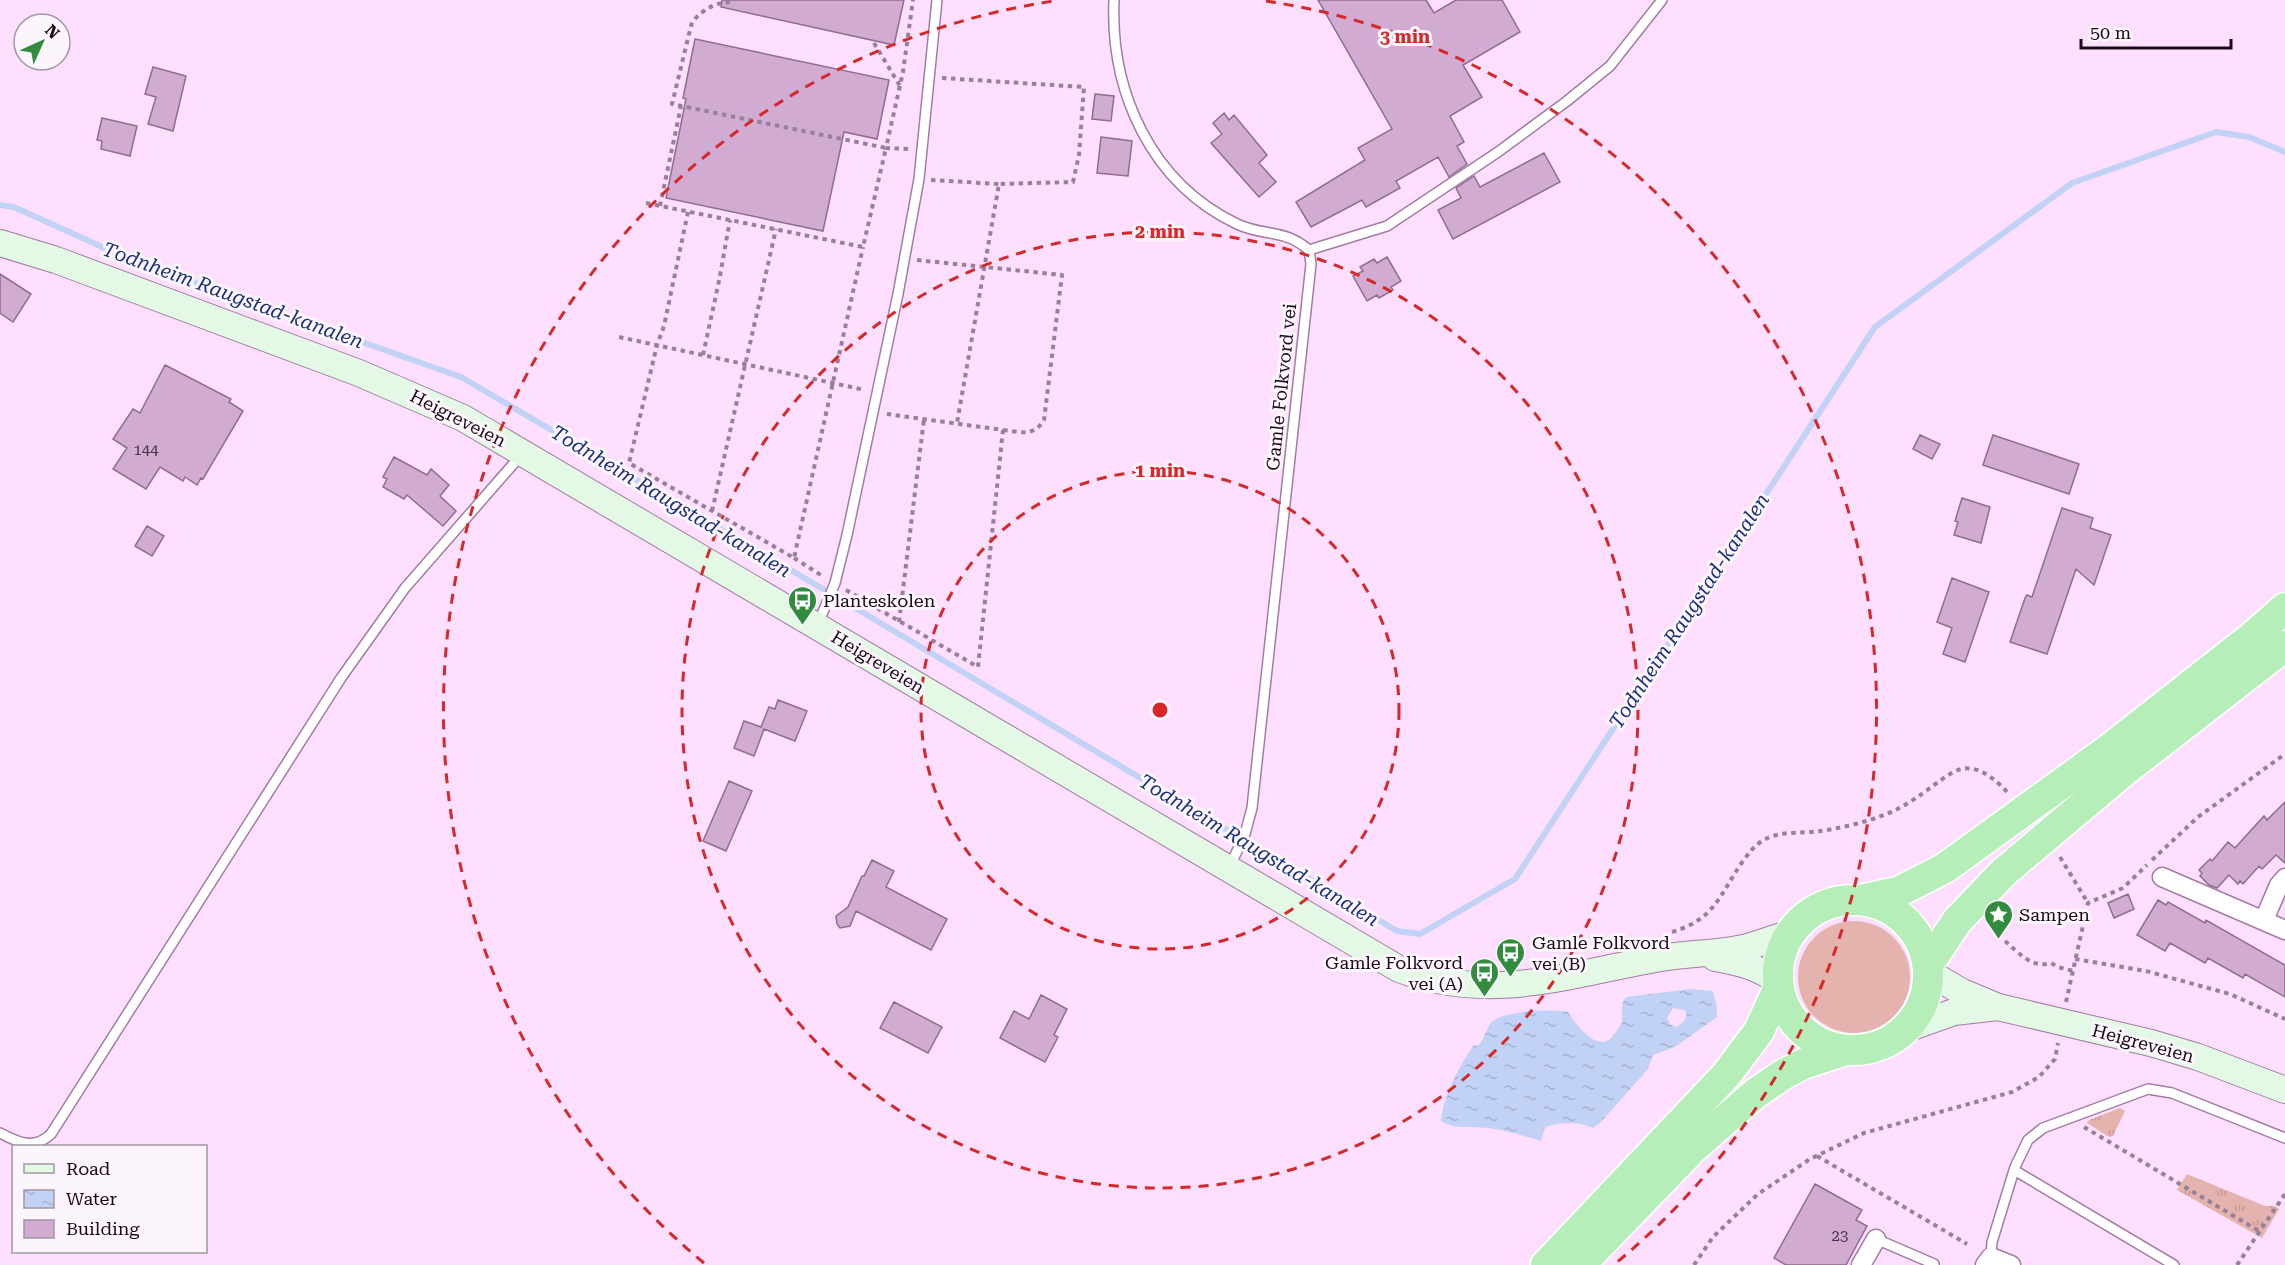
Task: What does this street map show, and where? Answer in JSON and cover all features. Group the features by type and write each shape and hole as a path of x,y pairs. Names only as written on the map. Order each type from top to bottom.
{"highway":[{"path":"1846,1050 1827,1045 1810,1036 1795,1023 1785,1006 1779,985 1779,965 1783,948 1791,933 1802,920 1820,908 1839,901 1860,900 1898,892 1945,868 2108,750 2252,637 2285,608"},
{"path":"1928,968 1957,921 2004,872 2124,771 2285,646"},
{"path":"1580,1265 1692,1149 1756,1093 1803,1064 1846,1050 1866,1049 1880,1045 1906,1029 1923,1003 1927,988 1928,968 1924,949 1916,934 1892,911 1860,900"},
{"path":"1545,1265 1726,1075 1759,1031 1779,985"}],"main road":[{"name":"Heigreveien","path":"0,243 56,260 388,384 455,414 821,617 1228,870 1399,969 1441,983 1473,987 1524,984 1666,957 1747,947 1791,933"},
{"name":"Heigreveien","path":"1694,954 1744,963 1761,969 1779,985"},
{"name":"Heigreveien","path":"1928,968 1962,992 1998,1007 2151,1043 2198,1057 2285,1090"},
{"name":"Heigreveien","path":"1906,1029 1954,1012 1998,1007"}],"street":[{"path":"2162,877 2285,930"},
{"path":"2264,920 2279,885 2285,878"},
{"path":"1861,1265 1876,1239"},
{"path":"1988,1261 2011,1265"}],"lane":[{"path":"821,617 835,583 874,412 904,260 919,179 937,0"},
{"path":"1114,0 1116,43 1126,92 1144,138 1160,162 1181,185 1219,214 1258,231 1280,233 1298,241 1309,250 1387,226 1498,152 1610,66 1662,0"},
{"name":"Gamle Folkvord vei","path":"1228,870 1245,834 1252,808 1311,264 1309,250"},
{"path":"0,1133 30,1145 39,1143 51,1134 341,678 405,588 524,452"},
{"path":"1988,1261 2014,1170 2028,1140 2043,1128 2148,1089 2172,1093 2285,1138"},
{"path":"2014,1170 2174,1265"},
{"path":"1876,1239 1934,1264"}],"path":[{"path":"794,558 900,86 914,0"},
{"path":"730,2 711,6 692,22 672,104 886,148 922,150"},
{"path":"874,43 900,86"},
{"path":"919,179 999,184 1073,182 1079,155 1084,87 929,77"},
{"path":"660,206 681,106"},
{"path":"957,423 999,184"},
{"path":"646,203 863,247"},
{"path":"688,212 664,326 657,345 629,463 978,667 1003,430"},
{"path":"703,355 720,281 730,220"},
{"path":"712,511 776,229"},
{"path":"874,412 1023,433 1033,432 1044,420 1062,275 904,260"},
{"path":"619,337 877,393"},
{"path":"899,622 924,419"},
{"path":"1663,934 1696,924 1710,911 1720,900 1735,872 1751,850 1763,840 1781,834 1823,831 1879,817 1915,799 1961,769 1971,769 1988,774 2013,798"},
{"path":"2057,853 2088,903"},
{"path":"1587,948 1607,941 1633,939"},
{"path":"2005,941 2028,962 2043,965 2051,963 2073,971"},
{"path":"2075,959 2146,971 2230,994 2285,1019"},
{"path":"1694,1265 1713,1237 1758,1194 1817,1156 1864,1133 2012,1092 2039,1077 2055,1059 2060,1038"},
{"path":"2068,1118 2259,1231"},
{"path":"1817,1156 1967,1244"},
{"path":"2237,1265 2285,1194"}],"green space":[{"path":"1854,921 1875,926 1893,938 1905,956 1910,977 1905,998 1893,1016 1875,1028 1854,1033 1833,1028 1815,1016 1803,998 1798,977 1803,956 1815,938 1833,926"},
{"path":"2120,1108 2125,1111 2113,1136 2109,1137 2087,1123 2089,1120"},
{"path":"2187,1174 2265,1206 2274,1206 2279,1209 2262,1238 2177,1190"}],"water":[{"path":"1691,989 1713,991 1717,1017 1675,1047 1653,1055 1648,1069 1593,1128 1575,1123 1551,1125 1545,1127 1541,1141 1500,1130 1453,1126 1441,1121 1448,1092 1457,1072 1473,1046 1479,1045 1490,1024 1496,1019 1515,1013 1568,1012 1588,1036 1601,1042 1607,1041 1621,1024 1623,1003 1626,997","holes":["1673,1008 1685,1010 1686,1018 1683,1022 1676,1027 1670,1024 1667,1018"]}],"building":[{"path":"722,0 904,0 894,45 721,7"},
{"path":"1318,0 1426,0 1434,13 1456,0 1502,0 1520,32 1463,65 1482,97 1450,116 1464,142 1457,146 1467,164 1449,177 1438,157 1396,181 1400,188 1366,207 1362,200 1311,227 1296,202 1365,160 1358,148 1392,129"},
{"path":"695,39 889,80 877,139 844,132 823,231 666,198 686,99 683,98"},
{"path":"153,67 186,76 173,131 148,124 156,97 145,94"},
{"path":"1095,94 1114,96 1111,121 1092,119"},
{"path":"1224,113 1229,120 1234,115 1267,155 1259,163 1276,182 1259,197 1211,143 1222,134 1213,123"},
{"path":"102,118 137,126 130,156 101,149 102,141 97,140"},
{"path":"1101,137 1132,141 1128,176 1097,173"},
{"path":"1544,153 1560,182 1453,239 1438,210 1461,198 1456,188 1474,176 1480,187"},
{"path":"1387,257 1401,281 1391,287 1393,290 1379,298 1377,295 1367,301 1353,276 1363,271 1360,267 1374,259 1377,263"},
{"path":"0,274 31,294 13,322 0,313"},
{"path":"165,365 231,399 229,402 243,411 203,479 201,478 197,485 185,477 183,481 160,467 146,489 113,469 127,448 113,439 133,409 140,413"},
{"path":"1920,435 1940,444 1932,459 1913,449"},
{"path":"1993,435 2079,464 2069,494 1983,465"},
{"path":"394,457 427,475 431,469 449,485 440,496 456,511 443,526 407,495 404,499 383,487 387,479 383,477"},
{"path":"1962,498 1990,507 1981,543 1954,535 1958,522 1955,521"},
{"path":"2062,508 2093,518 2090,528 2111,535 2094,585 2076,569 2047,654 2010,642 2025,598 2027,595 2032,597"},
{"path":"147,526 164,536 152,556 135,546"},
{"path":"1952,578 1989,592 1965,662 1943,654 1952,628 1937,622"},
{"path":"778,700 807,711 795,741 764,729 754,756 734,748 744,721 761,727 769,707 775,709"},
{"path":"729,781 752,791 726,851 703,841"},
{"path":"2285,802 2285,863 2276,855 2262,869 2259,866 2243,884 2240,881 2238,884 2229,875 2217,888 2209,885 2200,876 2202,873 2199,870 2210,859 2212,861 2228,842 2235,848 2264,816 2267,820"},
{"path":"872,860 894,871 886,887 947,919 931,950 856,911 850,926 840,928 837,924 836,916 848,907"},
{"path":"2128,894 2134,909 2114,918 2108,903"},
{"path":"2158,900 2166,905 2168,902 2205,923 2206,920 2285,965 2285,997 2245,974 2243,978 2208,958 2205,963 2170,943 2165,951 2137,935"},
{"path":"1041,995 1067,1009 1054,1035 1058,1037 1045,1062 1000,1038 1014,1011 1029,1019"},
{"path":"894,1002 942,1027 928,1053 880,1028"},
{"path":"1815,1184 1862,1210 1856,1220 1867,1226 1846,1265 1786,1265 1774,1258"}],"waterway":[{"name":"Todnheim Raugstad-kanalen","path":"0,205 14,207 133,261 461,377 852,606 1397,931 1420,934 1515,879 1875,327 2072,183 2216,132 2249,137 2285,152"}],"place":[{"name":"Planteskolen","path":"802,626"},
{"name":"Sampen","path":"1998,940"},
{"name":"Gamle Folkvord vei (B)","path":"1511,978"},
{"name":"Gamle Folkvord vei (A)","path":"1484,998"}]}
